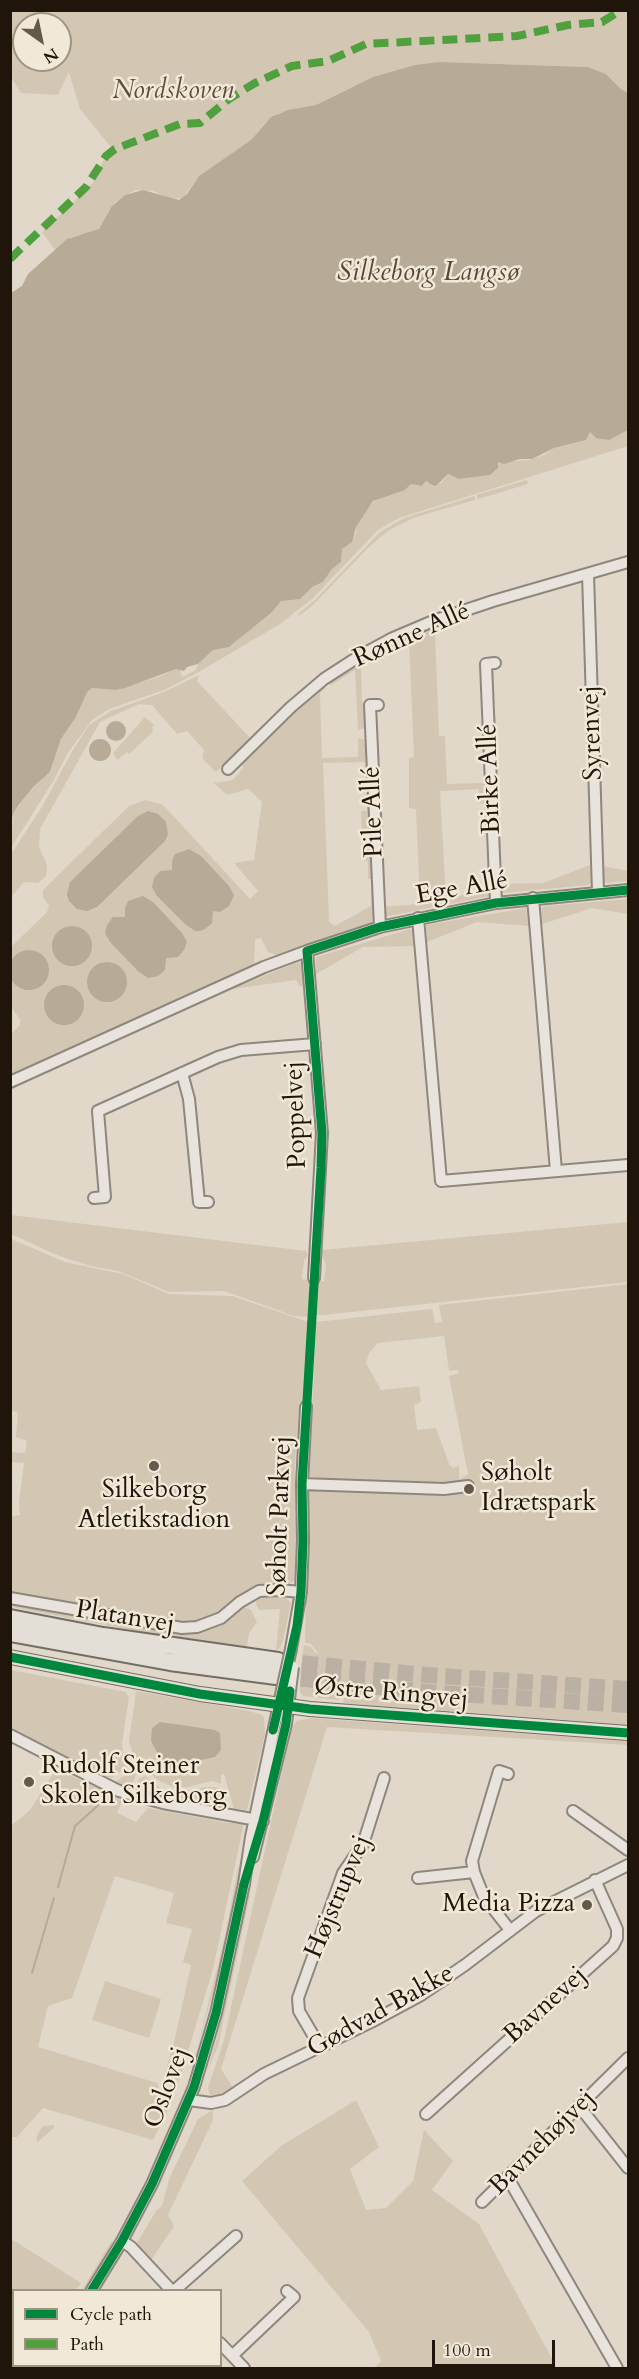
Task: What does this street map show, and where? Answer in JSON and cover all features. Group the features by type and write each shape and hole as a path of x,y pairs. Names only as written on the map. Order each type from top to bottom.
{"highway":[{"path":"10,1618 150,1644 281,1679"},
{"path":"10,1633 170,1662 281,1679"}],"main road":[{"name":"Østre Ringvej","path":"10,1657 200,1694 283,1705 383,1716 628,1734"}],"street":[{"name":"Rønne Allé","path":"228,769 291,707 324,680 376,647 433,621 473,607 628,562"},
{"name":"Syrenvej","path":"588,574 598,892"},
{"name":"Birke Allé","path":"495,663 486,664 496,903"},
{"name":"Pile Allé","path":"378,705 370,705 380,927"},
{"name":"Ege Allé","path":"10,1082 264,967 380,927 496,903 628,890"},
{"name":"Ege Allé","path":"533,898 556,1171"},
{"name":"Ege Allé","path":"418,918 441,1181 628,1165"},
{"name":"Poppelvej","path":"306,951 322,1133 314,1278"},
{"path":"94,1198 105,1197 98,1111 218,1057 241,1050 315,1044"},
{"path":"182,1073 189,1099 199,1203 208,1202"},
{"name":"Søholt Parkvej","path":"283,1705 281,1679 293,1650 301,1592 302,1484 306,1407"},
{"name":"Søholt Parkvej","path":"302,1484 444,1489 468,1486"},
{"name":"Platanvej","path":"10,1598 182,1628 210,1623 221,1618 259,1591 301,1592"},
{"name":"Oslovej","path":"93,2289 122,2241 152,2184 189,2100 216,2013 283,1705"},
{"path":"10,1735 119,1791 163,1803 259,1820"},
{"path":"508,1774 499,1771 472,1861 484,1897 510,1930"},
{"name":"Højstrupvej","path":"320,2046 299,2011 298,1998 343,1873 363,1844 384,1778"},
{"path":"573,1811 628,1850"},
{"name":"Gødvad Bakke","path":"189,2100 211,2103 225,2100 264,2074 371,2022 421,1995 536,1911 628,1865"},
{"path":"418,1878 474,1872"},
{"name":"Bavnevej","path":"426,2114 613,1946 617,1938 617,1929 595,1880"},
{"name":"Bavnehøjvej","path":"482,2202 628,2058"},
{"path":"579,2106 628,2168"},
{"path":"508,2178 618,2368"},
{"path":"174,2289 236,2236"},
{"path":"122,2241 131,2247 172,2289"},
{"path":"233,2355 294,2297 287,2290"},
{"path":"222,2345 244,2368"}],"green space":[{"name":"Nordskoven","path":"10,11 628,11 628,93 606,74 588,67 441,62 350,88 316,105 279,113 265,123 251,140 199,176 183,198 171,199 153,191 135,190 115,202 99,229 71,237 55,250 42,232 92,184 105,157 113,150 80,109 69,72 58,95 21,93 11,77"},
{"path":"628,430 628,446 399,518 378,530 313,598 280,624 164,690 109,709 92,720 67,754 55,778 11,848 13,814 34,786 50,772 61,739 76,717 86,692 92,688 116,690 176,669 180,669 182,677 196,670 198,664 213,650 232,645 281,601 323,582 332,569 341,562 342,549 356,533 356,527 368,507 379,497 405,490 411,484 422,486 427,481 435,486 441,483 448,474 459,479 490,475 498,468 498,462 529,460 544,455 554,448 586,440 590,432 595,437 609,440"},
{"path":"527,480 528,484 478,499 476,495"},
{"path":"475,496 475,500 416,517 389,530 299,616 298,614 316,599 380,532 404,518"},
{"path":"439,624 439,629 435,631 439,736 445,736 447,784 484,783 484,780 488,780 488,804 479,803 479,789 440,791 446,900 489,887 487,873 491,872 492,894 384,917 381,907 420,904 416,809 409,808 409,758 414,757 409,641 398,646 397,641"},
{"path":"365,657 366,662 361,666 362,702 367,702 367,724 365,728 358,730 355,670 331,685 329,681"},
{"path":"199,675 197,681 251,739 216,772 202,758 204,750 187,731 177,734 152,705 139,704 100,722 40,829 39,847 47,865 46,876 38,883 24,882 11,897 11,854 42,807 89,725 111,711 164,692"},
{"path":"323,685 325,689 320,693 322,758 358,757 358,738 366,740 369,781 366,781 365,762 323,763 329,922 335,926 371,906 371,888 373,888 375,920 370,925 278,956 268,952 261,938 255,939 254,966 11,1077 11,1034 20,1025 20,1019 11,1007 11,947 47,912 49,906 43,897 43,890 129,806 145,800 161,804 166,808 250,899 258,891 234,863 254,860 262,802 248,789 227,795 214,783 233,780 243,768 241,761"},
{"path":"145,717 154,725 153,732 129,754 127,752 117,760 113,753"},
{"path":"369,790 371,830 362,831 361,811 367,811 366,791"},
{"path":"362,840 371,840 373,879 368,879 368,861 363,860"},
{"path":"590,865 591,882 588,885 503,893 498,884 543,883"},
{"path":"603,866 628,871 628,881 605,883"},
{"path":"628,899 628,914 592,908 542,924 541,908 546,906"},
{"path":"526,908 529,926 477,922 427,942 426,925"},
{"path":"413,930 414,946 363,947 316,974 316,957"},
{"path":"298,962 302,963 303,986 299,986 296,980 232,989"},
{"path":"11,1215 306,1251 308,1256 304,1260 302,1279 309,1280 309,1317 294,1316 224,1291 169,1292 118,1271 91,1266 59,1256 11,1234"},
{"path":"628,1222 628,1282 324,1315 315,1315 314,1312 317,1281 324,1281 326,1266 321,1250"},
{"path":"11,1239 65,1262 123,1274 169,1294 232,1296 309,1322 303,1401 299,1403 295,1467 298,1556 295,1580 289,1584 258,1587 215,1616 188,1623 166,1622 166,1620 36,1596 22,1597 11,1593 11,1516 20,1515 19,1502 24,1463 11,1462 11,1452 25,1453 27,1441 16,1437 18,1413 11,1410"},
{"name":"Søholt Idrætspark","path":"628,1284 628,1725 435,1710 436,1705 429,1704 427,1710 349,1704 343,1703 345,1696 339,1695 339,1700 303,1696 300,1692 304,1645 318,1653 310,1643 305,1643 316,1322 432,1309 435,1323 442,1322 439,1305","holes":["444,1336 449,1371 458,1370 459,1373 449,1376 468,1474 459,1480 459,1466 453,1468 449,1464 436,1428 417,1430 414,1405 421,1402 419,1386 381,1390 366,1363 369,1353 378,1343"]},
{"path":"275,1594 284,1596 291,1603 283,1641 280,1648 276,1650 280,1609 259,1610 256,1604 257,1598"},
{"path":"10,1603 176,1632 190,1633 217,1625 219,1627 244,1607 251,1610 257,1622 249,1633 247,1646 243,1646 137,1631 11,1607"},
{"path":"11,1670 126,1692 129,1698 122,1743 123,1757 128,1766 113,1777 108,1777 11,1728"},
{"path":"136,1691 249,1711 264,1717 265,1734 247,1810 234,1809 224,1774 221,1774 221,1784 212,1781 175,1788 157,1780 134,1757 129,1741"},
{"path":"311,1718 628,1741 628,1745 327,1727 221,2069 233,2088 223,2094 210,2095 208,2088 224,2040 291,1729 297,1721"},
{"path":"138,1766 132,1786 129,1788 114,1783"},
{"path":"56,1769 123,1799 117,1813 136,1822 148,1808 229,1823 244,1823 213,1969 179,2081 164,2075 173,2047 191,1965 183,1962 192,1929 166,1923 174,1893 115,1876 72,1998 48,2006 38,2047 157,2083 168,2110 153,2140 43,2108 17,2137 11,2137 10,1827 30,1810"},
{"path":"145,1776 162,1789 177,1792 187,1793 204,1787 223,1790 229,1808 134,1791 139,1779"},
{"path":"243,1851 246,1852 228,1938 196,2052 226,1932"},
{"path":"247,1894 250,1895 218,2046 207,2072 217,2038"},
{"path":"105,1981 161,1999 149,2038 92,2020"},
{"path":"356,2100 379,2147 350,2169 366,2210 386,2208 413,2181 424,2130 453,2161 432,2190 479,2224 557,2368 374,2368 381,2361 369,2332 242,2181 281,2146"},
{"path":"213,2110 213,2120 168,2215 174,2226 151,2260 136,2245 156,2211 162,2206 169,2179 198,2119"},
{"path":"54,2125 54,2128 38,2142 36,2139 43,2126"},
{"path":"10,2238 81,2283 77,2289 12,2289 12,2367 20,2367 11,2368"},
{"path":"111,2242 114,2243 87,2289 83,2289"}],"water":[{"name":"Silkeborg Langsø","path":"440,62 588,67 606,74 628,93 628,430 609,440 596,438 590,432 586,440 554,448 532,459 520,459 504,464 498,462 498,468 490,475 459,479 448,474 437,485 434,486 426,481 422,486 411,484 405,490 373,501 356,527 352,542 342,549 341,562 332,569 323,582 312,587 300,599 281,601 272,612 229,647 213,650 198,664 187,667 184,671 176,669 116,690 92,688 87,692 76,717 61,739 50,772 34,786 18,806 11,824 11,293 22,286 28,274 67,239 99,229 112,206 125,195 143,190 179,200 187,194 199,176 251,140 271,117 288,110 316,105 373,77 415,65"},
{"path":"112,721 120,721 126,727 126,735 120,741 112,741 106,735 106,727"},
{"path":"100,739 108,742 111,750 108,758 100,761 92,758 89,750 92,742"},
{"path":"148,811 158,814 166,822 168,834 165,841 97,907 87,911 77,909 69,901 67,895 70,882 138,816"},
{"path":"189,849 201,856 229,886 234,895 229,906 220,912 213,911 212,923 200,931 195,931 185,924 157,896 152,887 154,878 160,871 172,870 175,854"},
{"path":"143,896 154,903 182,933 187,942 178,957 166,958 165,970 158,976 148,978 110,942 105,933 113,917 125,917 128,901"},
{"path":"72,926 86,932 92,946 86,960 72,966 58,960 52,946 58,932"},
{"path":"29,950 43,956 49,970 43,984 29,990 15,984 9,970 15,956"},
{"path":"107,962 121,968 127,982 121,996 107,1002 93,996 87,982 93,968"},
{"path":"64,985 78,991 84,1005 78,1019 64,1025 50,1019 44,1005 50,991"},
{"path":"160,1722 215,1730 220,1733 221,1750 215,1757 201,1760 182,1771 174,1772 164,1765 151,1741 152,1728"}],"waterway":[{"path":"58,1887 75,1826 104,1800"},
{"path":"32,1973 54,1898"}],"tunnel":[{"path":"278,1661 427,1675 628,1689"},
{"path":"277,1676 426,1692 628,1705"}],"marked path":[{"path":"10,259 86,187 106,156 115,149 180,124 200,123 229,99 255,83 292,66 328,61 366,44 517,36 568,25 602,22 621,10"}],"cycle path":[{"path":"273,1730 297,1626 301,1592 302,1484 321,1168 322,1133 307,951 380,927 496,903 628,890"},
{"path":"10,1657 200,1694 310,1709 628,1733"},
{"path":"93,2289 122,2241 152,2184 194,2087 216,2013 244,1884 263,1821 286,1724 290,1691"}],"place":[{"name":"Silkeborg Atletikstadion","path":"154,1466"},
{"name":"Søholt Idrætspark","path":"469,1489"},
{"name":"Rudolf Steiner Skolen Silkeborg","path":"29,1782"},
{"name":"Media Pizza","path":"587,1905"}]}
